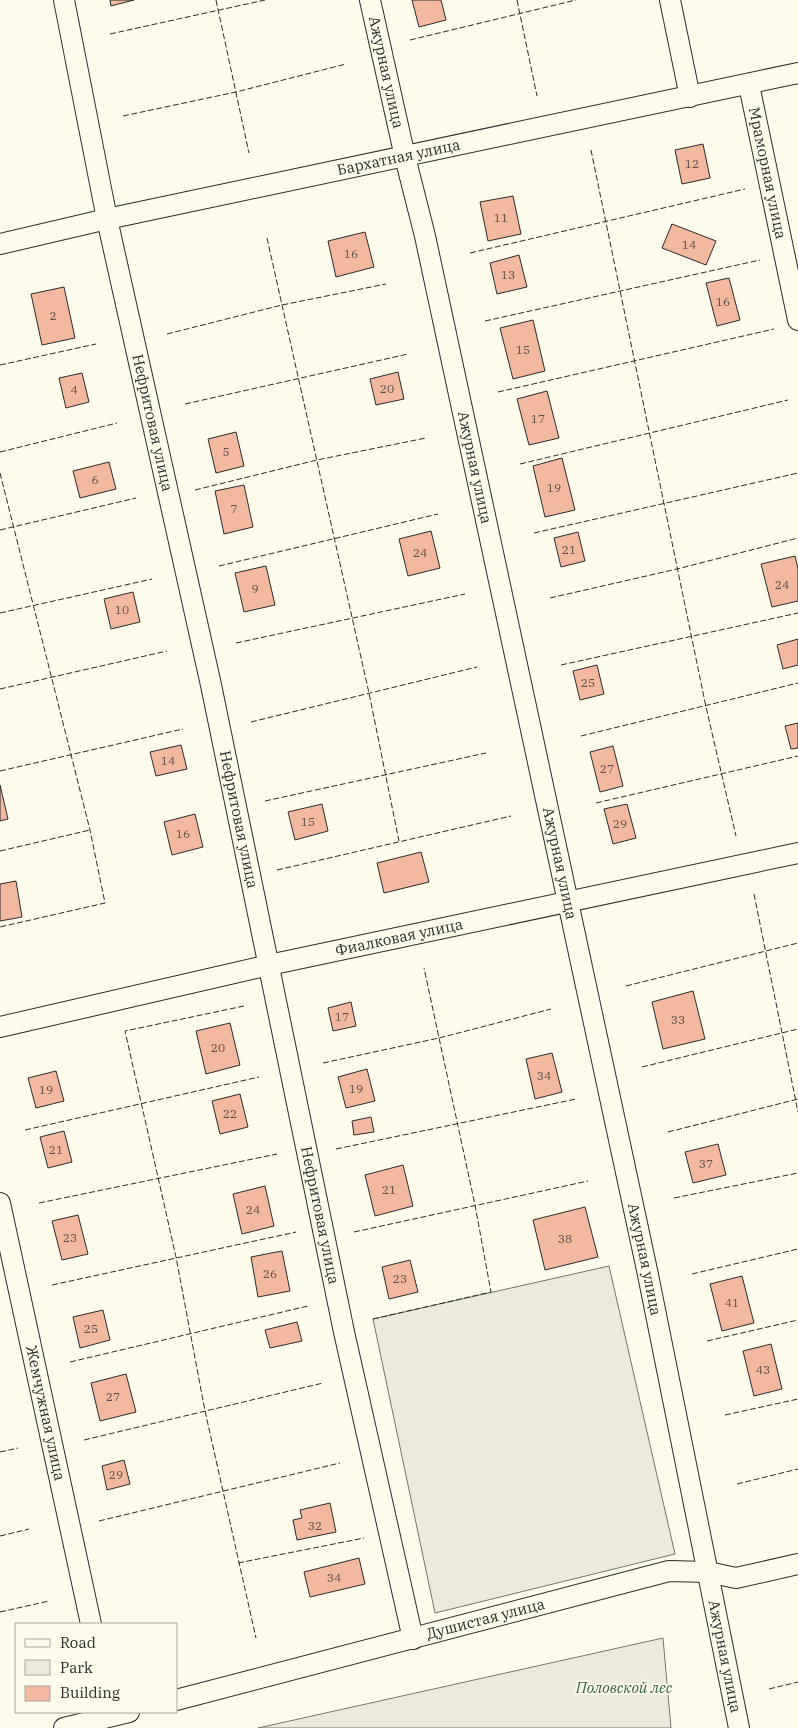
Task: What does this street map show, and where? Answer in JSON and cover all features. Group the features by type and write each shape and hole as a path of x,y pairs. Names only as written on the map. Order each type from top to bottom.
{"street":[{"name":"Нефритовая улица","path":"64,0 107,219 211,685 344,1332 413,1639"},
{"name":"Ажурная улица","path":"370,0 404,157 425,236 570,901 647,1270 739,1728"},
{"path":"670,0 690,97"},
{"name":"Бархатная улица","path":"0,244 107,219 798,74"},
{"name":"Мраморная улица","path":"748,85 798,320"},
{"name":"Фиалковая улица","path":"0,1027 269,965 798,853"},
{"name":"Жемчужная улица","path":"0,1203 91,1623"},
{"name":"Душистая улица","path":"178,1699 669,1571 708,1572 736,1578 798,1564"},
{"path":"64,1728 117,1713"}],"green space":[{"path":"609,1266 675,1554 435,1613 373,1319"},
{"name":"Половской лес","path":"663,1638 671,1728 258,1728"}],"building":[{"path":"110,0 134,0 111,6"},
{"path":"412,0 441,0 446,20 419,27"},
{"path":"703,144 710,178 682,184 675,150"},
{"path":"513,196 521,234 488,241 480,202"},
{"path":"672,224 716,241 706,265 662,248"},
{"path":"365,232 374,267 336,277 328,241"},
{"path":"519,255 527,287 497,294 490,263"},
{"path":"729,278 740,320 717,326 706,283"},
{"path":"64,287 75,338 42,345 31,294"},
{"path":"533,320 545,371 513,379 500,328"},
{"path":"398,372 404,399 376,405 370,379"},
{"path":"82,373 89,402 66,408 59,378"},
{"path":"547,391 559,438 529,445 517,399"},
{"path":"236,432 244,466 216,473 208,439"},
{"path":"562,458 575,510 545,517 533,466"},
{"path":"109,462 116,489 80,498 73,471"},
{"path":"244,485 253,527 224,534 215,491"},
{"path":"431,531 440,568 408,576 399,539"},
{"path":"578,532 585,561 561,567 554,538"},
{"path":"795,556 798,569 798,601 772,607 761,564"},
{"path":"266,566 275,605 244,612 235,573"},
{"path":"133,592 140,622 111,629 104,599"},
{"path":"798,639 798,665 783,669 777,645"},
{"path":"597,665 604,694 580,700 573,671"},
{"path":"798,723 798,748 791,749 785,726"},
{"path":"181,745 187,769 156,776 150,752"},
{"path":"613,746 623,786 600,792 590,752"},
{"path":"0,785 8,819 0,821"},
{"path":"322,804 328,831 295,840 288,812"},
{"path":"627,804 636,838 613,844 604,809"},
{"path":"195,814 203,847 172,855 164,822"},
{"path":"421,852 429,882 384,893 377,863"},
{"path":"16,881 22,917 0,921 0,884"},
{"path":"693,991 705,1039 663,1049 652,1002"},
{"path":"351,1002 356,1026 333,1031 328,1008"},
{"path":"230,1023 240,1065 206,1074 196,1031"},
{"path":"552,1053 562,1092 535,1099 526,1059"},
{"path":"367,1069 375,1101 346,1108 338,1077"},
{"path":"56,1071 64,1101 36,1108 28,1078"},
{"path":"240,1094 248,1127 220,1134 212,1101"},
{"path":"371,1117 374,1132 354,1135 352,1121"},
{"path":"64,1131 72,1162 48,1168 40,1137"},
{"path":"718,1144 726,1175 693,1183 685,1152"},
{"path":"403,1165 413,1206 375,1216 365,1175"},
{"path":"265,1186 274,1226 242,1234 233,1194"},
{"path":"585,1207 598,1257 545,1270 533,1220"},
{"path":"78,1215 88,1254 62,1260 52,1221"},
{"path":"282,1251 290,1291 258,1297 251,1257"},
{"path":"410,1260 418,1292 389,1299 382,1267"},
{"path":"742,1276 754,1323 722,1331 710,1284"},
{"path":"103,1310 110,1340 80,1348 73,1317"},
{"path":"297,1322 302,1341 270,1348 265,1330"},
{"path":"771,1344 782,1389 754,1396 743,1351"},
{"path":"126,1374 136,1412 100,1421 91,1383"},
{"path":"124,1460 130,1484 107,1490 102,1466"},
{"path":"330,1503 336,1532 297,1540 293,1520 302,1518 300,1510"},
{"path":"359,1558 365,1584 310,1597 304,1572"}],"fence":[{"path":"216,0 249,153"},
{"path":"110,34 265,0"},
{"path":"517,0 537,96"},
{"path":"410,40 576,0"},
{"path":"123,116 236,92 346,64"},
{"path":"591,150 706,707 736,836"},
{"path":"470,253 745,189"},
{"path":"267,238 369,693 399,841"},
{"path":"485,321 760,260"},
{"path":"167,334 282,305 386,284"},
{"path":"498,392 774,329"},
{"path":"0,365 96,344"},
{"path":"185,404 408,354"},
{"path":"520,464 788,400"},
{"path":"0,452 117,423"},
{"path":"195,490 317,460 426,438"},
{"path":"0,473 90,830 105,903 0,927"},
{"path":"534,533 798,473"},
{"path":"0,530 136,498"},
{"path":"219,566 438,514"},
{"path":"550,598 677,569 798,538"},
{"path":"0,613 152,579"},
{"path":"236,643 465,594"},
{"path":"561,665 798,613"},
{"path":"0,689 167,651"},
{"path":"251,722 477,667"},
{"path":"581,736 798,683"},
{"path":"0,771 183,729"},
{"path":"265,801 486,753"},
{"path":"596,803 798,756"},
{"path":"277,870 511,816"},
{"path":"0,851 90,830"},
{"path":"754,894 798,1112"},
{"path":"626,986 798,943"},
{"path":"373,1319 491,1292 475,1205 424,968"},
{"path":"244,1006 125,1031 176,1257 205,1411 256,1638"},
{"path":"323,1063 439,1038 551,1009"},
{"path":"642,1067 798,1029"},
{"path":"25,1130 259,1077"},
{"path":"336,1149 576,1099"},
{"path":"668,1132 798,1099"},
{"path":"39,1203 277,1154"},
{"path":"674,1198 798,1173"},
{"path":"354,1232 588,1181"},
{"path":"52,1285 296,1232"},
{"path":"692,1274 798,1249"},
{"path":"70,1362 308,1306"},
{"path":"707,1341 798,1320"},
{"path":"84,1440 323,1383"},
{"path":"725,1415 798,1399"},
{"path":"0,1452 18,1448"},
{"path":"99,1521 340,1463"},
{"path":"737,1484 798,1469"},
{"path":"0,1536 29,1529"},
{"path":"238,1563 364,1538"},
{"path":"0,1612 49,1601"},
{"path":"769,1689 798,1682"}]}
